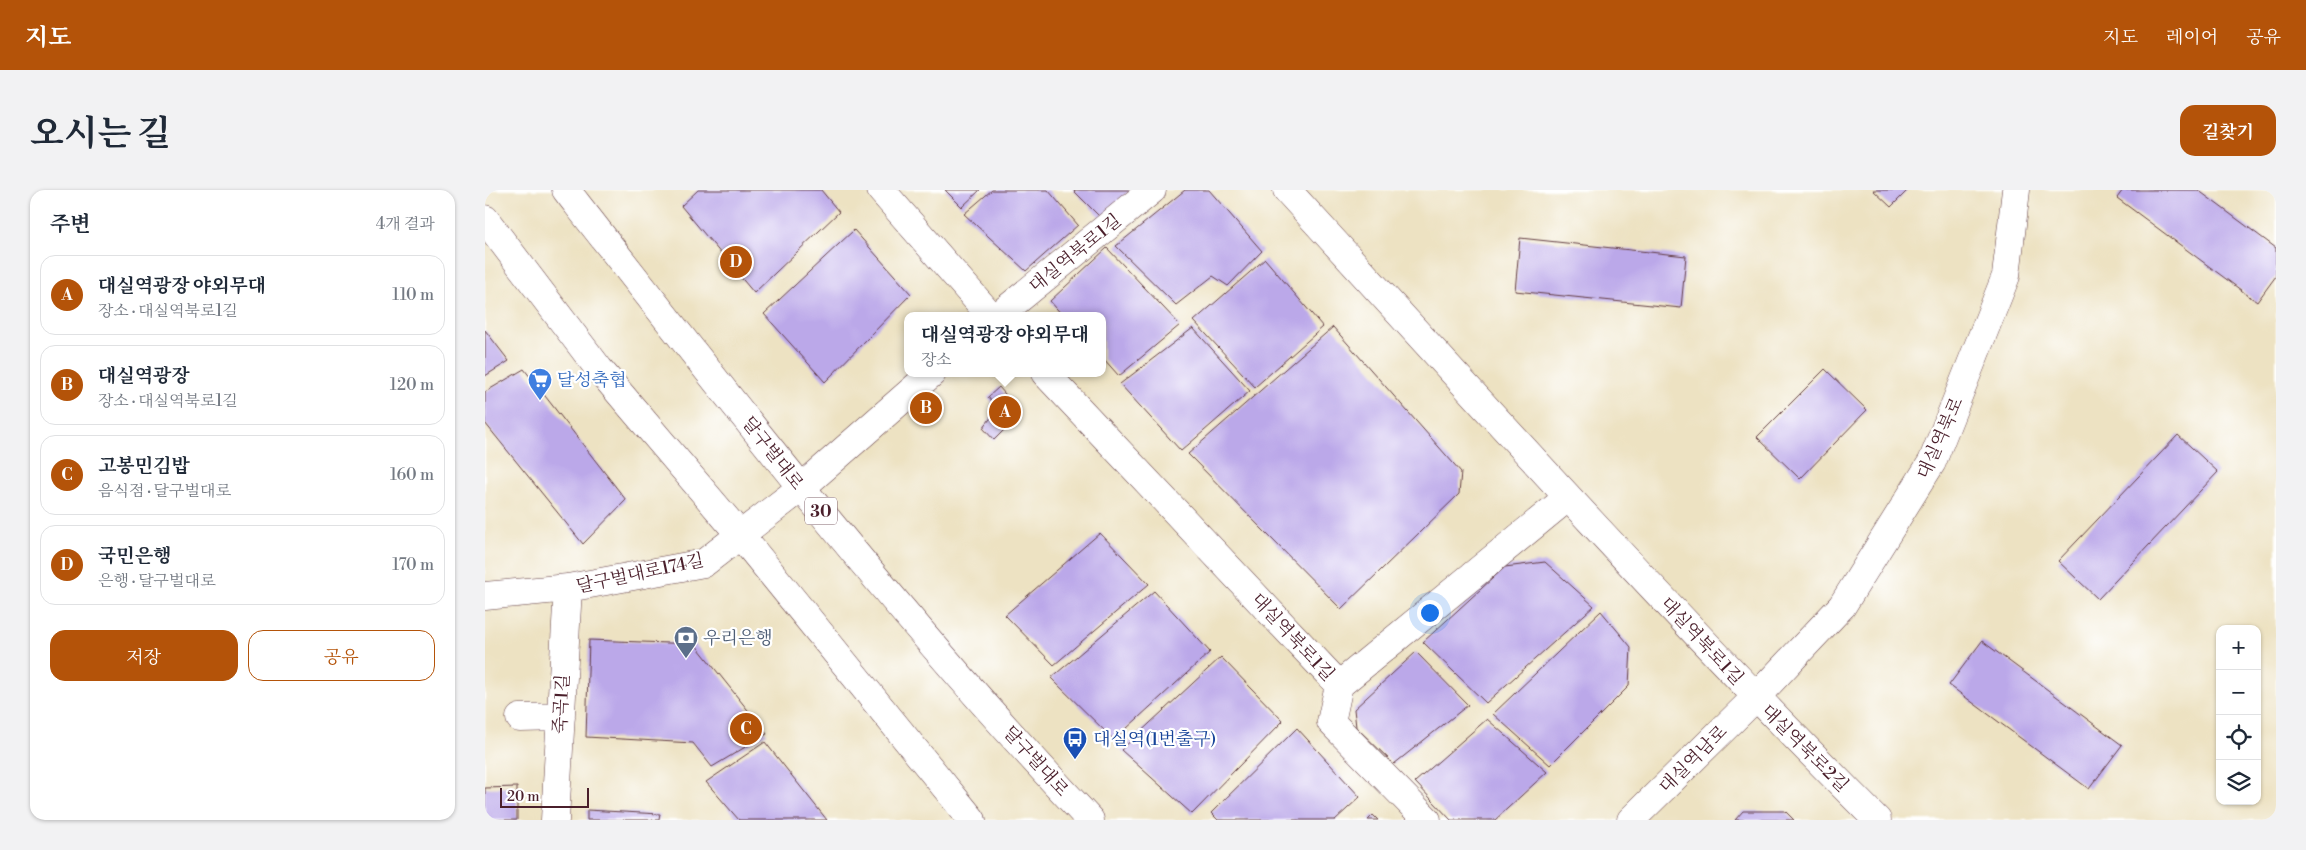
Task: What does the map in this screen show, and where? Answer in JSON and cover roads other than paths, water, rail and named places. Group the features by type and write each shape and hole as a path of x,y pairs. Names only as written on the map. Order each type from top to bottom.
{"street":[{"name":"달구벌대로","path":"566,190 801,488 922,632 1090,820"},
{"path":"881,190 988,312"},
{"name":"대실역북로1길","path":"1003,312 1152,190"},
{"name":"대실역북로1길","path":"1287,190 1567,498 1755,698"},
{"name":"대실역북로","path":"1755,698 1842,606 1932,462 2006,276 2016,190"},
{"path":"485,220 599,370 741,536 973,820"},
{"name":"달구벌대로174길","path":"485,596 568,588 704,563 801,488 927,377"},
{"name":"대실역북로1길","path":"1049,377 1339,685 1567,498"},
{"name":"죽곡1길","path":"555,820 568,588"},
{"path":"1339,685 1331,722 1427,820"},
{"name":"대실역남로","path":"1631,820 1755,698"},
{"name":"대실역북로2길","path":"1755,698 1877,820"},
{"path":"520,718 561,716"}],"place":[{"name":"국민은행","path":"736,262"},
{"name":"달성축협","path":"540,401"},
{"name":"대실역광장","path":"926,408"},
{"name":"대실역광장 야외무대","path":"1005,412"},
{"name":"우리은행","path":"686,659"},
{"name":"고봉민김밥","path":"746,729"},
{"name":"대실역(1번출구)","path":"1075,760"}]}
